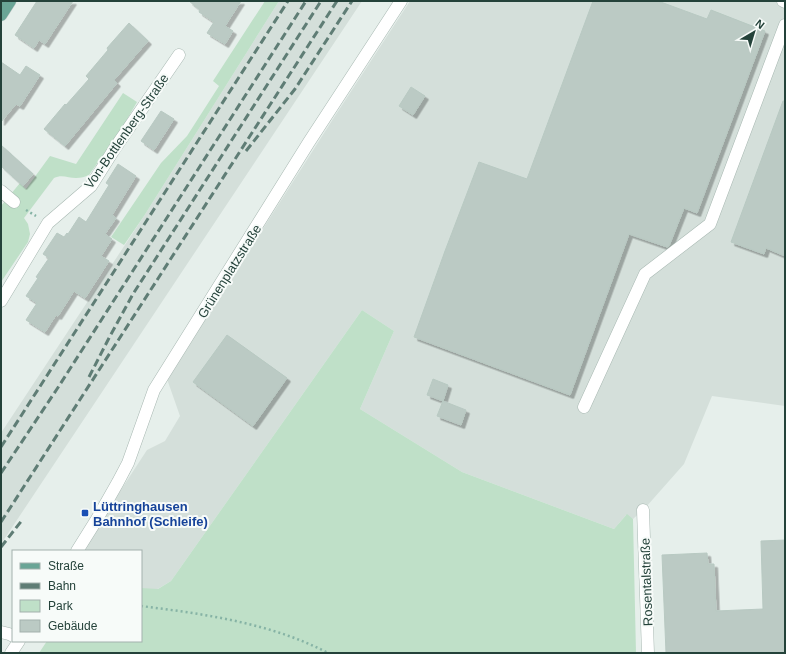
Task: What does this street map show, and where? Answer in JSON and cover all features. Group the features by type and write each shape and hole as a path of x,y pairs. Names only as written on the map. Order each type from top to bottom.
{"main road":[{"path":"1,15 10,1"}],"street":[{"name":"Grünenplatzstraße","path":"78,550 97,519 128,463 154,390 309,142 401,1"},
{"path":"584,407 645,274 710,224 785,26"},
{"name":"Von-Bottlenberg-Straße","path":"1,301 48,223 91,186 179,54"},
{"path":"1,191 14,202"},
{"name":"Rosentalstraße","path":"643,510 648,653"},
{"path":"1,632 12,636"},
{"path":"11,653 18,642"}],"path":[{"path":"14,202 48,223"},
{"path":"142,606 200,614 251,624 303,640 328,653"}],"shaded area":[{"path":"279,1 362,1 1,544 1,433 144,216"},
{"path":"410,1 785,1 785,406 712,396 684,464 646,507 633,519 626,515 614,529 462,472 360,409 394,331 362,310 171,581 156,590 142,589 142,550 82,550 147,450 165,441 180,416 167,379"}],"green space":[{"path":"265,1 279,1 144,216 124,245 111,237 161,163 187,136 219,86 213,81"},
{"path":"123,93 137,102 122,128 89,175 80,178 62,176 54,178 24,218 28,224 30,234 28,242 1,282 1,206 20,183 26,189 50,156 76,164"},
{"path":"362,310 394,331 360,409 462,472 614,529 627,514 633,519 636,653 39,653 46,642 142,642 142,588 158,589 171,581"}],"building":[{"path":"37,1 73,1 45,44 39,40 34,48 15,35"},
{"path":"189,1 241,1 225,26 233,31 225,44 207,33 214,22 199,12 200,10"},
{"path":"593,1 658,1 707,19 711,10 765,31 697,213 684,208 669,246 667,247 629,234 570,395 414,337 479,162 527,179"},
{"path":"129,23 148,41 114,80 117,83 65,146 44,129 89,79 86,76 108,50 107,48"},
{"path":"1,62 20,75 26,66 40,75 20,106 16,104 1,122"},
{"path":"411,87 425,96 413,115 399,106"},
{"path":"783,101 785,101 785,256 766,248 764,254 731,242"},
{"path":"161,111 174,119 154,150 141,141"},
{"path":"1,145 33,174 23,186 1,166"},
{"path":"118,164 136,176 112,215 116,218 105,234 112,239 101,256 109,261 85,298 74,291 58,316 56,315 45,332 26,320 37,303 26,296 38,278 36,277 49,258 43,254 57,233 64,237 67,233 68,234 79,217 86,222 109,185 106,183"},
{"path":"227,335 287,378 253,426 193,382"},
{"path":"433,379 448,385 443,401 427,395"},
{"path":"443,401 466,410 461,425 437,416"},
{"path":"785,540 785,653 666,653 662,555 707,553 708,564 714,564 716,611 763,609 761,541"}],"railway":[{"path":"1,447 288,1"},
{"path":"1,473 57,389 306,1"},
{"path":"89,377 133,294 321,1"},
{"path":"1,522 337,1"},
{"path":"246,151 295,89 352,1"},
{"path":"1,547 23,519"}],"place":[{"name":"Lüttringhausen Bahnhof (Schleife)","path":"85,513"}]}
